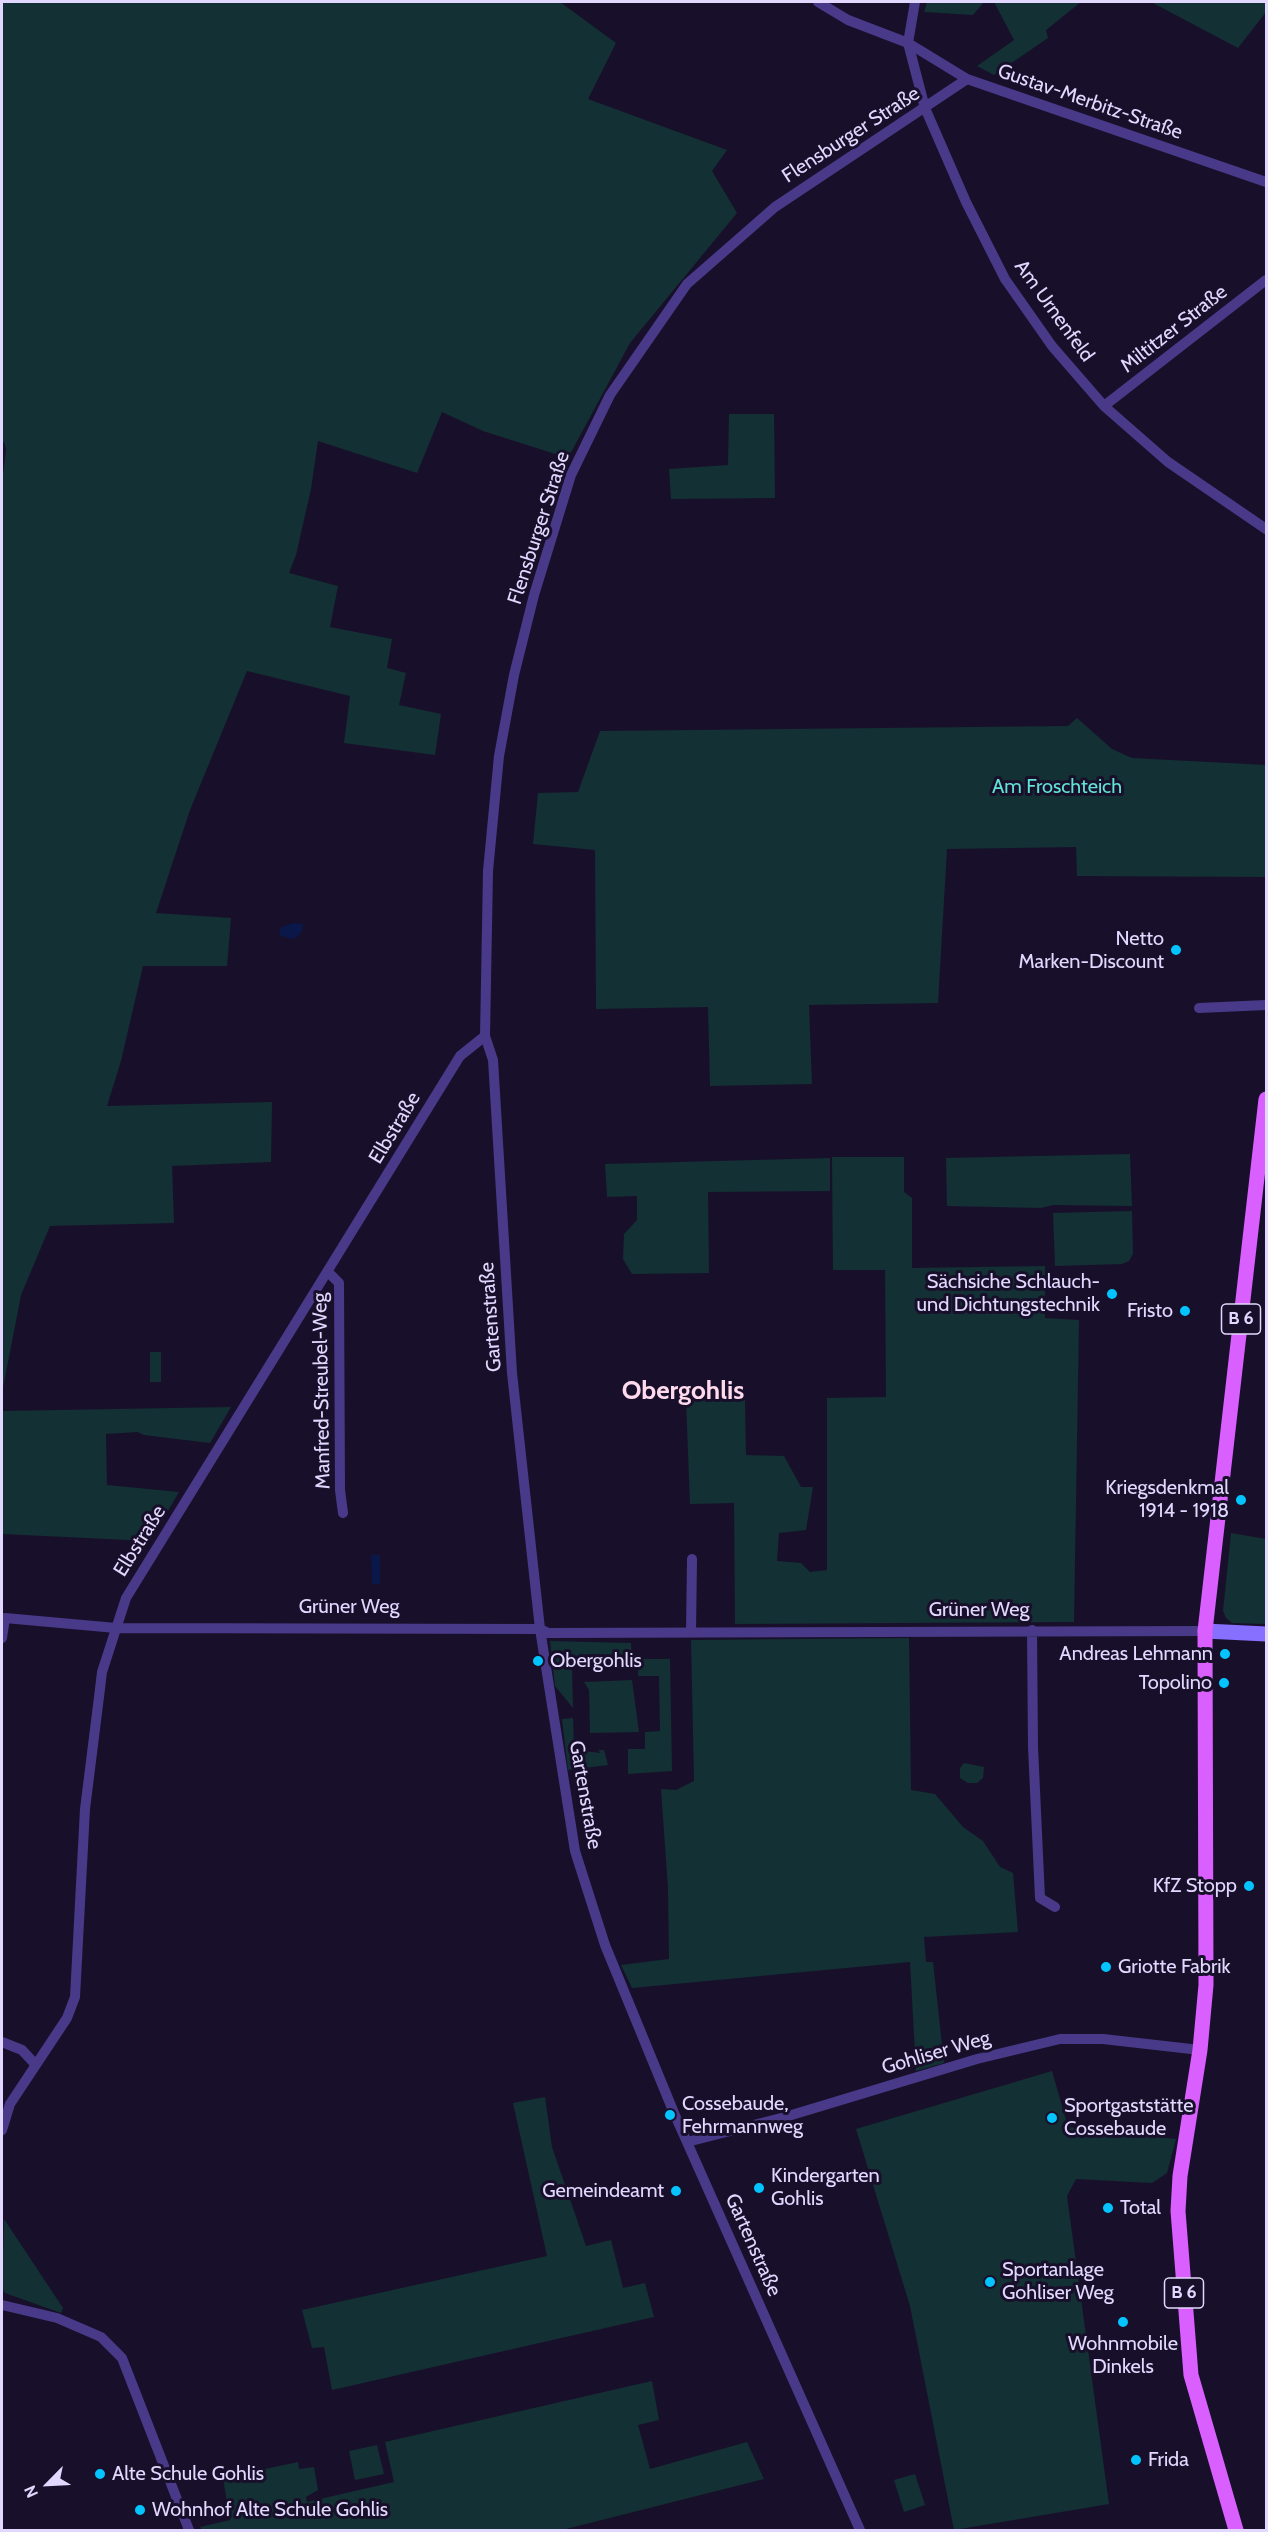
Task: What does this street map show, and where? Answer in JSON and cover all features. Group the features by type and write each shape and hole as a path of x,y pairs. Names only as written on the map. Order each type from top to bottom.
{"main road":[{"name":"B 6","path":"1236,2530 1195,2394 1188,2348 1179,2211 1180,2176 1200,2050 1206,1984 1205,1631 1266,1098"}],"street":[{"name":"Gustav-Merbitz-Straße","path":"818,2 848,20 908,43 967,79 1266,182"},
{"path":"908,43 915,2"},
{"name":"Am Urnenfeld","path":"908,43 925,108 966,202 1005,279 1052,346 1104,406 1168,462 1266,528"},
{"name":"Flensburger Straße","path":"486,1013 488,867 499,756 512,685 555,524 571,475 610,395 687,284 775,207 967,79"},
{"name":"Miltitzer Straße","path":"1104,406 1266,280"},
{"path":"1199,1008 1266,1005"},
{"name":"Gartenstraße","path":"486,1013 485,1036 493,1060 512,1373 540,1629 575,1851 605,1945 687,2142 860,2530"},
{"name":"Elbstraße","path":"2,2130 10,2104 67,2018 75,1997 85,1809 102,1672 126,1598 460,1056 485,1036"},
{"name":"Manfred-Streubel-Weg","path":"328,1272 339,1283 340,1490 344,1513"},
{"path":"691,1632 692,1559"},
{"name":"Grüner Weg","path":"2,1638 5,1618 116,1628 540,1629 548,1633 1032,1630 1205,1631 1266,1634"},
{"path":"1032,1630 1033,1744 1040,1898 1055,1908"},
{"name":"Gohliser Weg","path":"687,2142 785,2117 977,2059 1060,2039 1103,2038 1200,2050"},
{"path":"2,2042 22,2050 35,2064"},
{"path":"2,2305 57,2318 101,2337 122,2358 189,2530"}],"green space":[{"path":"2,2 560,2 616,43 588,99 727,150 712,171 737,213 630,343 568,458 483,431 442,412 417,473 318,441 311,489 296,555 289,573 338,586 330,627 392,639 387,668 406,673 399,705 441,714 435,755 344,743 350,696 247,671 190,810 156,913 231,918 227,966 143,966 121,1061 107,1106 272,1102 271,1162 172,1166 174,1223 50,1226 21,1295 2,1393 2,483 6,449 4,442 2,443"},
{"path":"927,2 984,2 973,15 924,12"},
{"path":"994,2 1081,2 1046,30 1048,38 994,75 977,66 1014,40"},
{"path":"1151,2 1266,2 1266,12 1238,48"},
{"path":"729,414 774,414 775,498 671,499 669,469 728,465"},
{"name":"Am Froschteich","path":"1077,718 1112,749 1132,758 1266,765 1266,877 1077,876 1076,847 947,849 938,1003 809,1005 812,1084 710,1086 708,1007 596,1009 595,850 533,844 538,793 578,792 600,731 1068,726"},
{"path":"1130,1154 1132,1206 1053,1205 1041,1208 947,1206 946,1158"},
{"path":"832,1157 904,1157 904,1192 912,1198 912,1268 1045,1266 1045,1318 1079,1320 1074,1622 735,1624 734,1503 690,1504 686,1400 745,1399 746,1455 784,1456 801,1487 813,1487 806,1530 779,1533 777,1561 801,1563 810,1572 827,1570 827,1398 886,1397 885,1270 833,1270"},
{"path":"830,1158 830,1191 708,1192 709,1273 632,1274 623,1259 624,1234 637,1220 637,1196 607,1197 605,1164"},
{"path":"1132,1211 1133,1254 1129,1261 1122,1264 1055,1266 1053,1213"},
{"path":"150,1352 161,1352 161,1382 150,1382"},
{"path":"231,1407 210,1443 144,1435 138,1432 106,1434 107,1485 179,1492 150,1541 2,1534 2,1411"},
{"path":"1231,1533 1266,1539 1266,1624 1232,1623 1223,1611"},
{"path":"909,1638 911,1790 935,1794 963,1827 983,1841 1000,1867 1013,1873 1018,1932 924,1937 926,1962 933,1962 944,2063 916,2071 910,1962 632,1988 621,1965 669,1959 668,1888 661,1789 676,1790 694,1781 691,1640"},
{"path":"550,1641 631,1643 632,1665 572,1668 573,1708 555,1686"},
{"path":"639,1659 670,1659 672,1771 628,1774 628,1749 645,1749 645,1732 660,1731 659,1676 638,1676"},
{"path":"632,1680 639,1732 590,1733 589,1690 584,1682"},
{"path":"573,1718 574,1750 601,1753 598,1750 604,1750 608,1765 568,1770 562,1719"},
{"path":"964,1763 984,1767 983,1778 977,1783 968,1783 960,1778 960,1768"},
{"name":"Sportanlage Gohliser Weg","path":"1052,2071 1068,2127 1176,2139 1167,2173 1152,2183 1076,2179 1067,2196 1109,2504 954,2530 910,2306 856,2129"},
{"path":"545,2097 552,2147 586,2246 611,2240 623,2288 645,2283 654,2317 332,2390 324,2347 312,2348 302,2310 547,2256 513,2103"},
{"path":"4,2219 63,2308 61,2313 5,2293 2,2288"},
{"path":"652,2381 659,2420 638,2425 650,2469 747,2442 764,2479 562,2530 202,2530 200,2527 230,2520 223,2478 298,2462 299,2469 314,2467 318,2490 306,2497 307,2502 394,2482 385,2442"},
{"path":"377,2445 384,2474 355,2480 349,2451"},
{"path":"915,2474 925,2505 904,2512 894,2480"}],"water":[{"path":"295,923 303,924 302,932 294,939 281,936 279,932 281,927"},
{"path":"371,1555 380,1555 380,1584 372,1584"}],"place":[{"name":"Netto Marken-Discount","path":"1176,950"},
{"name":"Sächsiche Schlauch- und Dichtungstechnik","path":"1112,1294"},
{"name":"Fristo","path":"1185,1311"},
{"name":"Kriegsdenkmal 1914 - 1918","path":"1241,1500"},
{"name":"Andreas Lehmann","path":"1225,1654"},
{"name":"Obergohlis","path":"538,1661"},
{"name":"Topolino","path":"1224,1683"},
{"name":"KfZ Stopp","path":"1249,1886"},
{"name":"Griotte Fabrik","path":"1106,1967"},
{"name":"Cossebaude, Fehrmannweg","path":"670,2115"},
{"name":"Sportgaststätte Cossebaude","path":"1052,2118"},
{"name":"Kindergarten Gohlis","path":"759,2188"},
{"name":"Gemeindeamt","path":"676,2191"},
{"name":"Total","path":"1108,2208"},
{"name":"Sportanlage Gohliser Weg","path":"990,2282"},
{"name":"Wohnmobile Dinkels","path":"1123,2322"},
{"name":"Frida","path":"1136,2460"},
{"name":"Alte Schule Gohlis","path":"100,2474"},
{"name":"Wohnhof Alte Schule Gohlis","path":"140,2510"}],"district":[{"name":"Obergohlis","path":"683,1391"}]}
